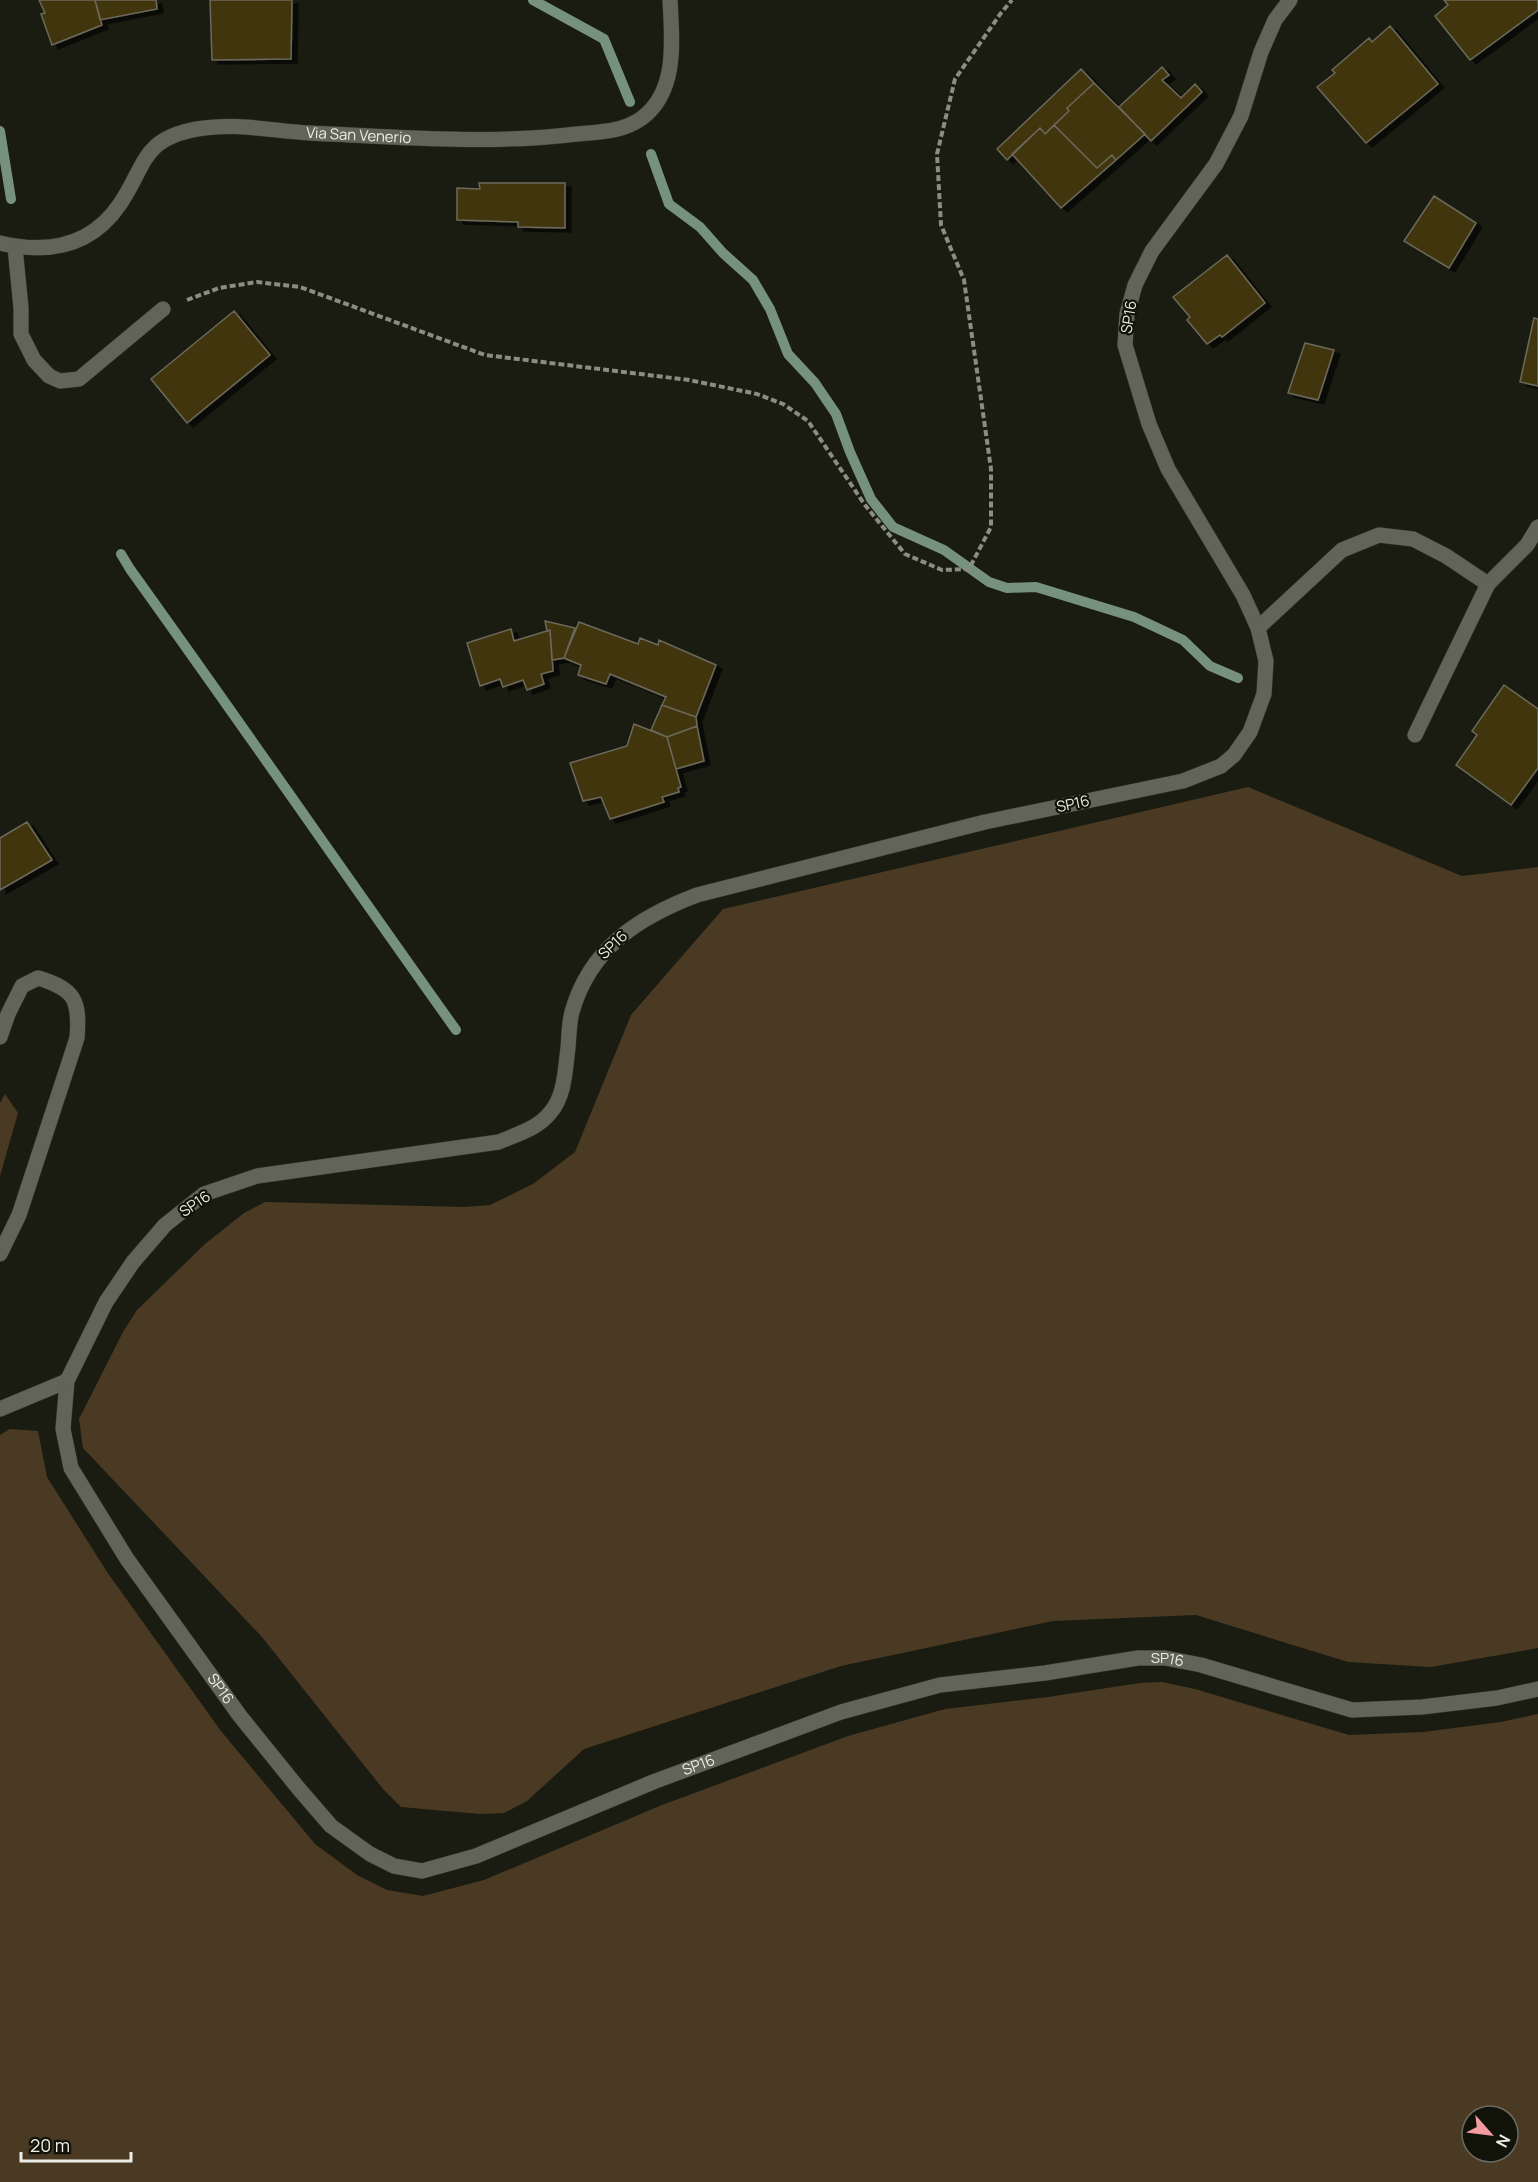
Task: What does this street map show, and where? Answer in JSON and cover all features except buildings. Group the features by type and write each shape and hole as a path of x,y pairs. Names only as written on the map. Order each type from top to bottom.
{"street":[{"name":"Via San Venerio","path":"8,245 51,248 74,243 97,228 120,204 150,151 166,139 196,129 247,126 300,132 461,141 544,138 624,129 642,118 665,87 673,44 670,0"},
{"name":"SP16","path":"1290,0 1275,20 1261,52 1241,116 1216,164 1152,251 1135,285 1127,314 1125,345 1149,424 1168,469 1243,595 1258,628 1266,661 1264,694 1250,732 1234,755 1221,766 1183,781 985,822 697,895 664,907 632,928 602,953 587,976 572,1012 562,1091 551,1113 533,1128 499,1142 257,1176 204,1194 165,1225 133,1262 106,1302 67,1381 63,1430 71,1468 127,1558 240,1716 299,1789 331,1826 370,1854 394,1866 422,1871 476,1856 653,1782 830,1716 940,1685 1045,1673 1138,1658 1165,1658 1201,1665 1352,1710 1422,1707 1497,1698 1538,1689"},
{"path":"8,245 21,308 21,334 34,360 49,376 60,381 78,379 163,309"},
{"path":"1415,735 1488,584 1527,545 1538,527"},
{"path":"1258,628 1342,550 1379,535 1413,539 1446,556 1488,584"},
{"path":"0,1036 22,986 38,978 57,984 74,997 79,1017 77,1038 19,1215 0,1254"},
{"path":"0,1409 67,1381"}],"path":[{"path":"163,309 219,288 257,282 300,287 485,356 689,380 757,394 783,404 808,421 865,505 905,554 942,570 969,569 991,527 991,469 964,280 941,225 937,154 955,79 1000,13 1012,0"}],"shaded area":[{"path":"1248,787 1462,876 1538,867 1538,1648 1431,1667 1348,1662 1196,1615 1053,1621 841,1666 584,1749 527,1801 504,1813 480,1814 401,1807 383,1789 262,1637 83,1448 79,1419 123,1332 137,1310 205,1244 244,1213 265,1202 464,1207 490,1205 533,1184 575,1152 631,1015 723,909"},
{"path":"5,1094 18,1113 0,1176 0,1103"},
{"path":"10,1429 38,1431 47,1477 107,1572 221,1731 315,1844 357,1875 387,1890 423,1896 484,1880 662,1805 848,1736 945,1709 1162,1682 1195,1689 1349,1735 1423,1732 1501,1722 1538,1714 1538,2182 0,2182 0,1435"}],"waterway":[{"path":"533,0 604,39 630,102"},
{"path":"0,131 11,199"},
{"path":"651,154 669,204 700,227 723,253 753,280 770,309 788,354 815,383 836,414 871,499 893,527 944,550 989,582 1007,588 1036,587 1134,617 1183,640 1210,666 1238,678"},
{"path":"121,554 456,1030"}]}
